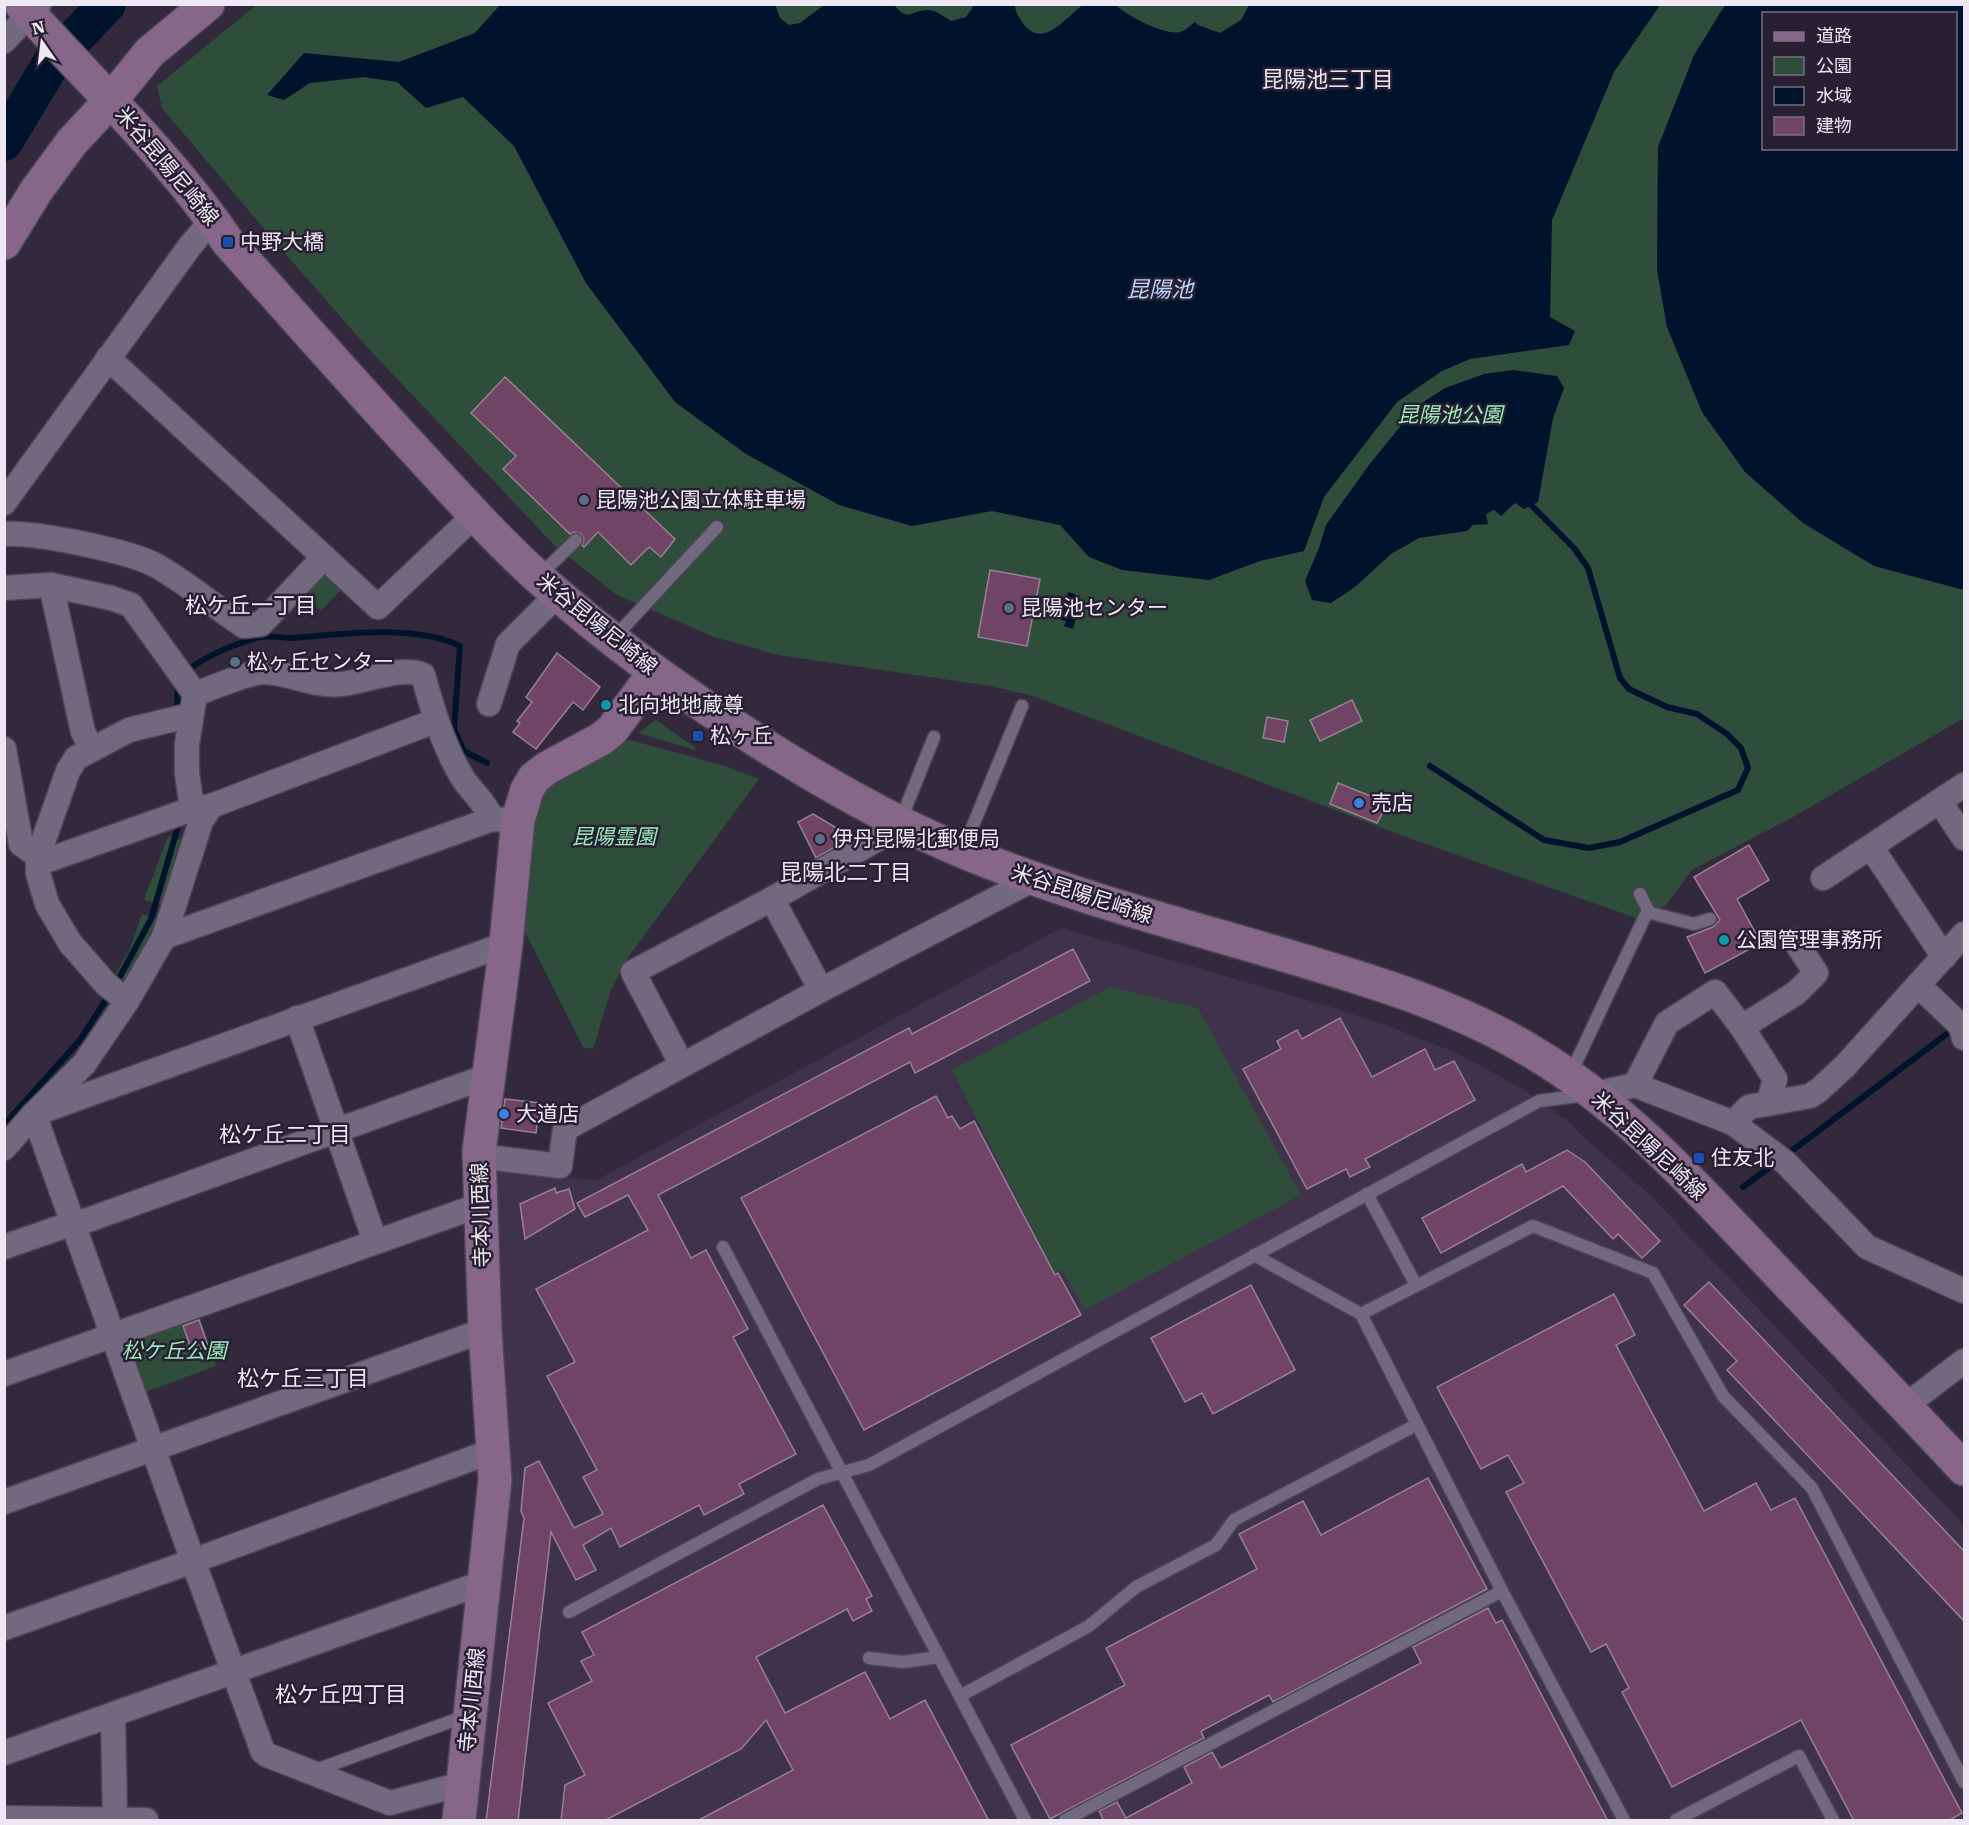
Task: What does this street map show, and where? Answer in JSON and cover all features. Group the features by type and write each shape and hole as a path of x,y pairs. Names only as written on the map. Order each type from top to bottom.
{"main road":[{"path":"4,243 101,90 208,4"},
{"name":"米谷昆陽尼崎線","path":"33,12 141,133 213,219 228,242 475,515 548,585 655,672 756,740 842,793 901,824 962,851 1034,879 1115,906 1363,978 1464,1016 1506,1036 1582,1085 1667,1156 1965,1469"},
{"name":"寺本川西線","path":"459,1821 495,1479 495,1450 485,1330 479,1156 506,945 505,820 534,778 601,740 612,730 655,672"}],"street":[{"path":"4,41 33,12"},
{"path":"4,503 190,246 213,219"},
{"path":"108,358 378,606 475,515"},
{"path":"4,534 84,545 156,565 244,626 261,624 324,557"},
{"path":"51,585 83,732 91,748"},
{"path":"4,588 51,585 111,598 131,605 193,705 187,744 187,773 202,807 201,821 164,937 127,1001 84,1064 4,1148"},
{"path":"489,704 493,660 508,644 548,585"},
{"path":"127,1001 106,984 70,943 47,904 38,873 38,856 68,771 76,758 91,748 142,724 193,705 263,671 329,685 344,684 388,673 418,673 423,675 435,721 464,780 487,806 505,820"},
{"path":"4,749 21,844 48,860 202,807 435,721"},
{"path":"1823,878 1965,785"},
{"path":"1940,802 1965,838"},
{"path":"164,937 505,820"},
{"path":"682,1065 633,972 772,899 901,824"},
{"path":"1871,847 1944,957"},
{"path":"479,1156 562,1166 565,1129 821,990 1034,879"},
{"path":"772,899 821,990"},
{"path":"1733,1123 1749,1107 1810,1096 1819,1090 1845,1066 1965,934"},
{"path":"1742,1027 1796,993 1822,968 1795,941"},
{"path":"34,1114 506,945"},
{"path":"1918,985 1960,1026 1965,1038"},
{"path":"1635,1085 1667,1023 1715,993 1742,1027 1775,1079 1769,1102"},
{"path":"297,1018 375,1242"},
{"path":"4,1247 88,1220 488,1076"},
{"path":"1582,1085 1635,1085 1733,1123 1786,1163 1867,1247 1965,1291"},
{"path":"34,1114 263,1752 390,1803 462,1784"},
{"path":"4,1374 480,1204"},
{"path":"4,1502 485,1330"},
{"path":"1905,1406 1964,1361"},
{"path":"4,1628 495,1450"},
{"path":"4,1753 485,1582"},
{"path":"113,1716 115,1820"},
{"path":"4,1818 146,1821"}],"lane":[{"path":"612,639 717,527"},
{"path":"548,585 576,540"},
{"path":"962,851 1022,706"},
{"path":"901,824 934,737"},
{"path":"569,1611 818,1479 869,1465 1539,1101 1582,1085 1648,910 1640,894"},
{"path":"1647,912 1694,924 1710,919"},
{"path":"1367,1194 1416,1286"},
{"path":"1361,1314 1533,1226 1653,1273 1723,1396 1812,1488 1965,1782"},
{"path":"723,1247 1025,1821"},
{"path":"1254,1256 1361,1314 1502,1591 1624,1821"},
{"path":"960,1696 1089,1626 1136,1587 1216,1545 1234,1520 1416,1425"},
{"path":"1065,1821 1502,1591"},
{"path":"869,1658 903,1662 939,1657"},
{"path":"312,1772 470,1715"},
{"path":"1676,1821 1799,1756 1833,1821"}],"shaded area":[{"path":"1061,928 1327,1006 1391,1027 1457,1053 1521,1088 1571,1123 1578,1132 1651,1196 1964,1525 1964,1820 470,1820 492,1172 597,1180"}],"green space":[{"name":"昆陽池公園","path":"258,4 1964,5 1964,718 1793,817 1692,870 1666,905 1639,919 1417,841 1033,696 991,686 778,655 714,637 617,595 556,547 368,348 162,108 157,86"},
{"path":"319,568 344,587 321,611 299,589"},
{"path":"656,720 696,748 695,750 638,733"},
{"name":"昆陽霊園","path":"630,740 725,766 759,779 627,959 611,990 593,1049 583,1047 520,922 537,796 555,774"},
{"path":"168,836 185,840 164,905 144,900"},
{"path":"142,914 158,919 122,985 113,978 130,949"},
{"path":"1110,987 1198,1008 1301,1195 1085,1310 1062,1270 1055,1273 952,1070"},
{"name":"松ケ丘公園","path":"198,1312 216,1366 143,1393 123,1338"}],"water":[{"name":"昆陽池","path":"1084,4 1116,5 1137,19 1165,31 1180,32 1195,22 1220,33 1241,20 1249,5 1660,5 1614,72 1552,220 1550,317 1575,331 1569,345 1470,359 1442,371 1397,402 1324,497 1304,551 1260,561 1209,580 1122,570 1089,557 1060,525 992,511 912,526 839,505 746,454 675,402 586,283 514,146 463,97 426,108 397,82 364,77 310,83 284,100 267,95 304,53 399,62 475,33 500,5 775,5 780,18 789,25 800,23 824,5 894,5 903,13 929,10 951,21 966,17 974,5 1015,5 1018,16 1025,26 1040,34 1055,28"},
{"path":"1725,5 1964,5 1964,590 1874,566 1803,523 1745,472 1702,412 1667,327 1657,270 1658,147 1694,55"},
{"path":"1513,370 1557,376 1564,388 1553,418 1538,502 1524,509 1515,503 1501,516 1494,510 1486,514 1488,524 1473,525 1467,531 1419,538 1391,554 1355,587 1331,603 1312,600 1305,581 1326,525 1369,465 1416,407 1445,388 1484,374"},
{"path":"1068,592 1075,594 1073,601 1080,603 1073,629 1064,626 1066,621 1061,620"}],"building":[{"name":"昆陽池公園立体駐車場","path":"505,377 675,539 661,557 649,547 631,565 598,532 584,547 581,534 575,532 570,534 503,469 516,456 471,413"},
{"name":"昆陽池センター","path":"990,570 1040,579 1027,646 978,637"},
{"path":"557,653 600,687 583,710 573,702 536,749 513,732 520,723 517,721 532,702 526,697"},
{"path":"1352,700 1362,721 1320,741 1310,720"},
{"path":"1267,717 1288,721 1284,742 1263,738"},
{"name":"売店","path":"1338,783 1388,803 1377,823 1330,804"},
{"path":"813,814 845,833 847,840 816,858 798,822"},
{"path":"1749,845 1769,880 1737,899 1761,943 1705,973 1687,937 1713,927 1720,920 1694,877"},
{"path":"1073,949 1090,981 915,1073 910,1062 658,1195 691,1258 706,1250 748,1329 733,1337 796,1454 739,1484 744,1494 704,1515 699,1505 620,1547 611,1528 583,1545 596,1570 576,1580 551,1532 518,1821 486,1821 524,1518 521,1511 525,1468 539,1461 574,1528 603,1514 583,1477 597,1470 547,1376 575,1362 536,1289 648,1230 628,1195 585,1217 577,1203 909,1028 912,1034"},
{"path":"1340,1018 1372,1077 1425,1049 1435,1070 1454,1061 1475,1100 1365,1159 1370,1167 1350,1177 1346,1169 1307,1189 1243,1069 1281,1049 1277,1041 1297,1030 1302,1039"},
{"path":"936,1096 948,1118 952,1116 960,1129 974,1121 1055,1275 1058,1273 1081,1315 864,1430 741,1198"},
{"path":"505,1099 540,1103 536,1133 501,1128"},
{"path":"1567,1150 1585,1162 1660,1241 1642,1258 1618,1234 1613,1239 1563,1186 1441,1253 1422,1218 1522,1164 1526,1172"},
{"path":"555,1188 556,1193 569,1189 575,1209 525,1239 520,1204"},
{"path":"1709,1282 1965,1552 1965,1622 1727,1370 1737,1361 1684,1305"},
{"path":"1251,1285 1295,1370 1213,1414 1202,1393 1185,1402 1151,1338"},
{"path":"1614,1294 1635,1335 1616,1345 1704,1511 1756,1483 1771,1510 1795,1498 1962,1813 1948,1821 1854,1821 1801,1720 1672,1787 1622,1692 1629,1688 1606,1644 1591,1652 1506,1492 1524,1483 1508,1455 1481,1469 1437,1387"},
{"path":"199,1320 208,1346 192,1351 183,1326"},
{"path":"1428,1478 1487,1589 1273,1702 1269,1695 1201,1731 1204,1738 1050,1819 1011,1745 1125,1685 1106,1648 1257,1569 1239,1534 1303,1501 1321,1535"},
{"path":"823,1505 872,1596 866,1599 872,1611 853,1621 847,1609 756,1657 785,1713 865,1672 890,1719 925,1700 989,1821 697,1821 793,1770 766,1720 741,1749 604,1821 561,1821 565,1785 585,1775 548,1703 592,1681 581,1661 594,1655 582,1632"},
{"path":"1488,1608 1496,1623 1502,1620 1608,1821 1104,1821 1099,1811 1117,1802 1126,1818 1192,1783 1184,1767 1212,1752 1221,1768 1421,1663 1413,1647"}],"waterway":[{"path":"4,142 52,62 107,4"},
{"path":"1430,766 1544,840 1589,848 1620,842 1738,790 1748,768 1741,748 1727,734 1697,714 1667,707 1629,689 1620,678 1588,568 1574,548 1531,505"},
{"path":"185,672 221,651 264,636 292,638 378,632 422,635 442,639 460,646 454,729 464,751 487,763"},
{"path":"177,706 178,683"},
{"path":"117,982 151,919 179,823"},
{"path":"4,1125 80,1040 107,998"},
{"path":"1785,1156 1956,1027"},
{"path":"1743,1187 1777,1162"}],"place":[{"name":"中野大橋","path":"228,242"},
{"name":"昆陽池公園立体駐車場","path":"584,500"},
{"name":"昆陽池センター","path":"1009,608"},
{"name":"松ヶ丘センター","path":"235,662"},
{"name":"北向地地蔵尊","path":"606,705"},
{"name":"松ヶ丘","path":"698,736"},
{"name":"売店","path":"1359,803"},
{"name":"伊丹昆陽北郵便局","path":"820,839"},
{"name":"公園管理事務所","path":"1724,940"},
{"name":"大道店","path":"504,1114"},
{"name":"住友北","path":"1699,1158"}],"district":[{"name":"昆陽池三丁目","path":"1328,79"},
{"name":"松ケ丘一丁目","path":"251,605"},
{"name":"昆陽北二丁目","path":"846,872"},
{"name":"松ケ丘二丁目","path":"285,1134"},
{"name":"松ケ丘三丁目","path":"303,1378"},
{"name":"松ケ丘四丁目","path":"341,1694"}]}
